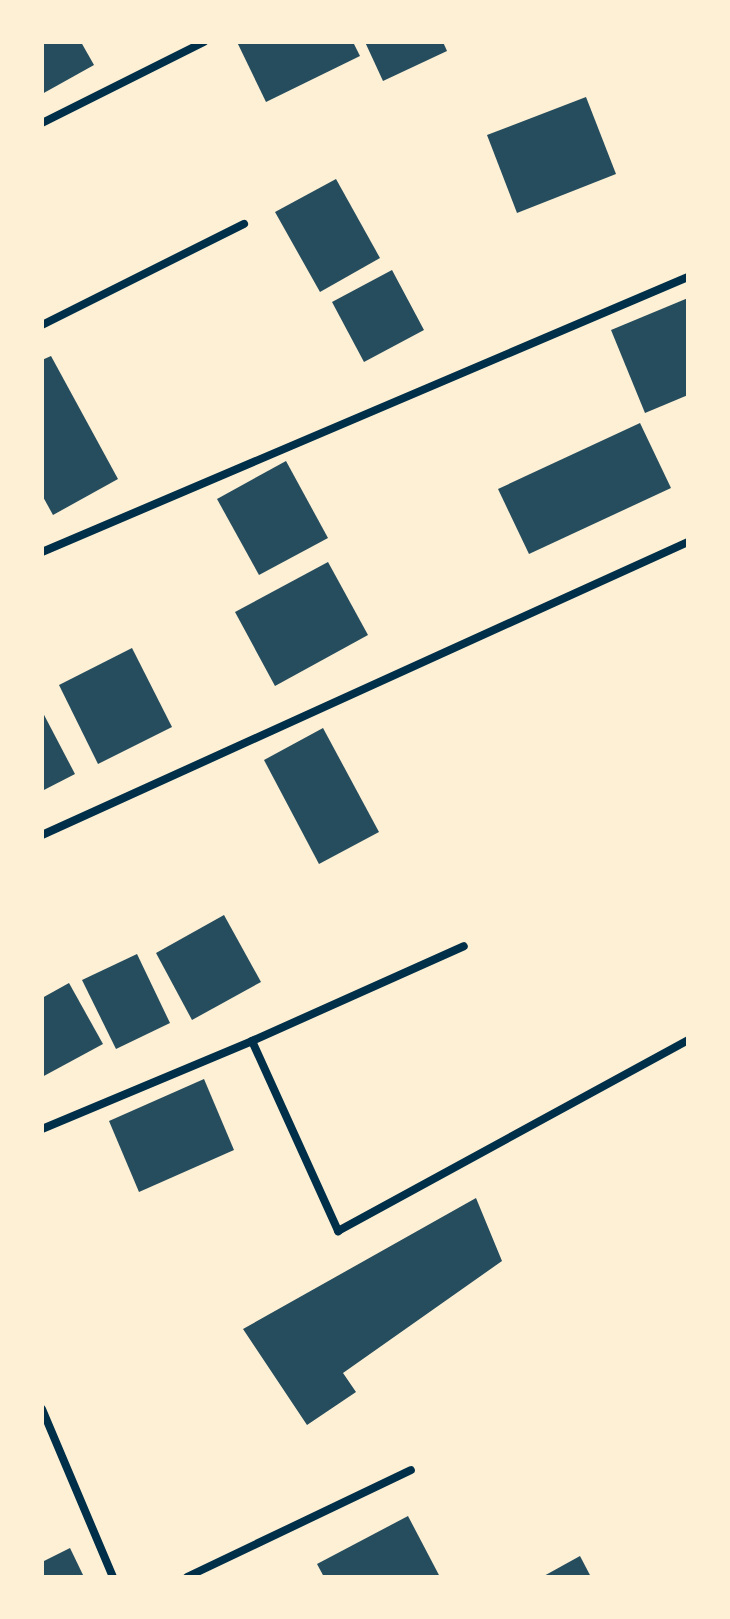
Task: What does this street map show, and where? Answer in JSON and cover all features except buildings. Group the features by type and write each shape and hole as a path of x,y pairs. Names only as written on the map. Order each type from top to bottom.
{"street":[{"path":"42,123 204,42"},
{"path":"42,325 244,224"},
{"path":"42,552 688,277"},
{"path":"42,835 688,542"},
{"path":"42,1129 252,1041 464,946"},
{"path":"252,1041 338,1231 688,1040"},
{"path":"42,1409 113,1577"},
{"path":"187,1577 411,1470"}]}
